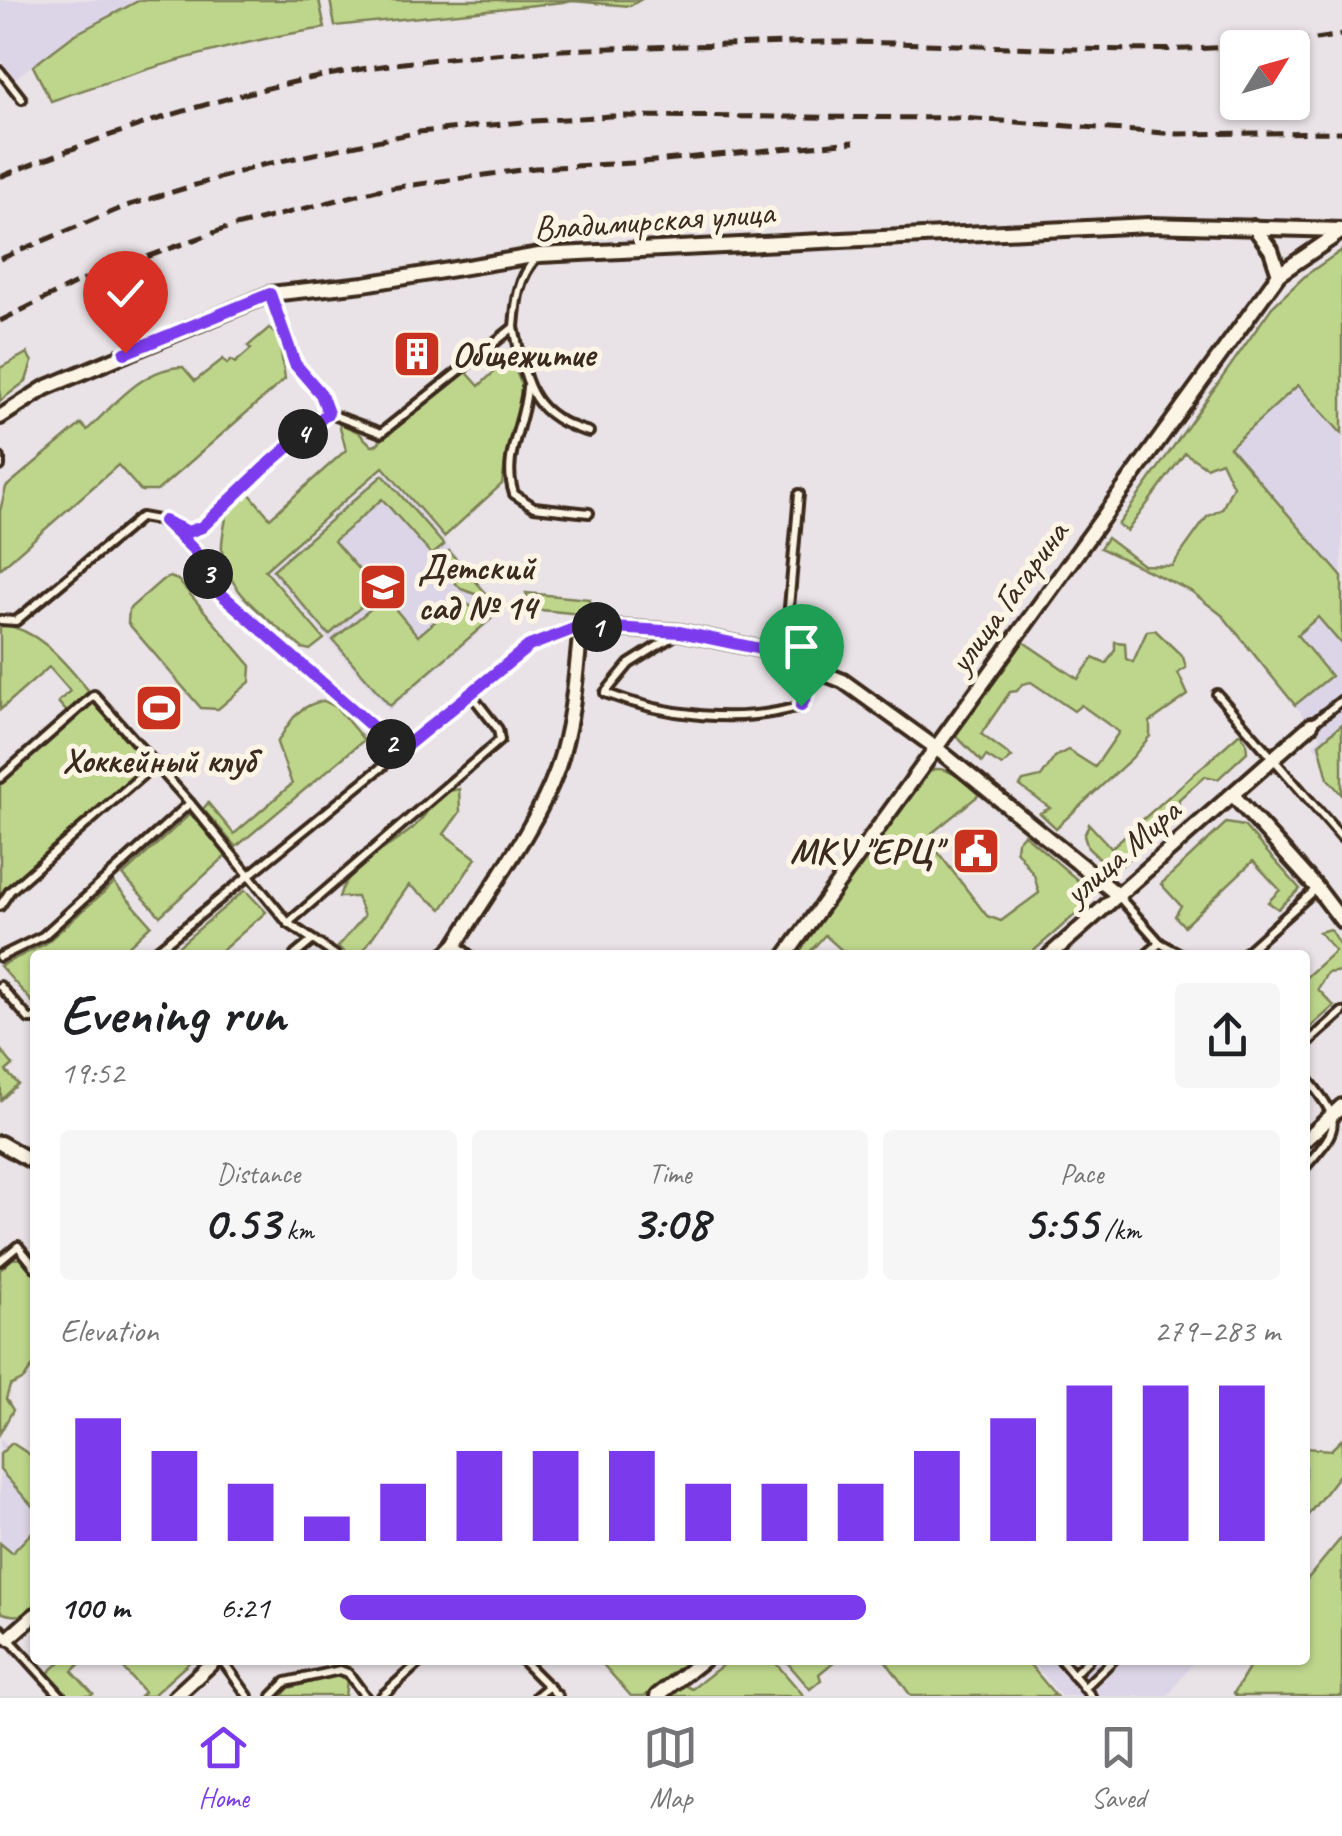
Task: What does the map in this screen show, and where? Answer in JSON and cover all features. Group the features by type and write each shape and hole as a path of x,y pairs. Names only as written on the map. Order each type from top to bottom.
{"street":[{"name":"Владимирская улица","path":"0,417 45,388 270,294 364,284 539,255 1148,225 1342,230"},
{"path":"1254,227 1270,250 1279,274"},
{"name":"улица Гагарина","path":"790,950 1279,274 1342,230"},
{"path":"450,950 538,810 556,771 571,718 581,626 680,632 765,650 842,681 936,748 1119,896"},
{"name":"улица Мира","path":"1056,950 1312,725"},
{"name":"улица Мира","path":"1233,795 1342,921"},
{"path":"1310,1135 1339,1109"},
{"path":"1,1147 30,1161"},
{"path":"4,1633 30,1618"},
{"path":"176,1696 212,1665"},
{"path":"658,1696 697,1665"}],"lane":[{"path":"0,70 22,99"},
{"path":"539,255 528,267 517,292 514,327 527,387 523,419 508,471 514,494 534,507 589,513"},
{"path":"270,294 295,364 321,394 328,413 382,433 514,327"},
{"path":"527,387 542,410 568,426 589,432"},
{"path":"0,620 16,621 141,517 164,521 188,532 202,527 328,413"},
{"path":"0,458 0,466"},
{"path":"680,632 629,664 605,693 647,709 724,715 777,714 801,706 806,696 788,619 799,494"},
{"path":"164,521 194,550 220,593 400,751"},
{"path":"157,950 529,646 581,626"},
{"path":"288,922 500,740 498,730 470,693"},
{"path":"1217,694 1342,838"},
{"path":"0,778 94,695 288,922 327,950"},
{"path":"1312,725 1342,700"},
{"path":"0,906 10,892 156,764"},
{"path":"0,957 43,936 190,803"},
{"path":"1248,950 1317,888"},
{"path":"1119,896 1160,943 1173,950"},
{"path":"301,950 313,940"},
{"path":"1152,950 1160,943"},
{"path":"456,944 464,950"},
{"path":"0,986 30,1019"},
{"path":"1310,1041 1342,1012"},
{"path":"1310,1081 1339,1109 1340,1132 1310,1164"},
{"path":"0,1261 18,1246 30,1260"},
{"path":"4,1633 30,1662"},
{"path":"33,1665 61,1696"},
{"path":"222,1665 248,1696"},
{"path":"382,1696 416,1665"},
{"path":"527,1665 558,1696"},
{"path":"1065,1665 1091,1696"},
{"path":"1073,1674 1083,1665"},
{"path":"1084,1688 1108,1665"},
{"path":"272,1696 286,1682 340,1670 348,1672 365,1696"},
{"path":"537,1696 549,1686"}],"shaded area":[{"path":"0,0 142,0 75,35 15,78 0,59"},
{"path":"1298,385 1342,434 1342,577 1230,447"},
{"name":"Детский сад № 14","path":"384,471 504,611 389,710 269,570"},
{"path":"1342,597 1342,779 1313,745 1321,737 1261,664"},
{"path":"0,1438 30,1471 30,1546 0,1573"},
{"path":"1035,1665 1191,1665 1168,1696 1061,1696"}],"green space":[{"path":"140,0 319,0 325,28 187,58 51,101 33,66 74,35"},
{"path":"330,0 640,0 630,6 573,1 335,26"},
{"path":"1342,250 1342,434 1298,385 1230,447 1342,577 1342,645 1318,617 1297,635 1331,676 1295,705 1223,616 1191,591 1100,548 1107,538 1143,565 1172,566 1207,517 1222,509 1233,486 1221,461 1206,467 1185,453 1127,531 1118,525 1272,307 1306,275"},
{"path":"269,328 279,338 285,379 157,491 141,491 118,465 0,569 0,511 6,487 81,424 87,430 143,380 183,367 195,381 223,359 227,364 231,360 235,363"},
{"path":"27,353 32,362 26,381 0,401 0,368"},
{"path":"510,357 523,388 522,404 502,484 444,537 383,467 265,570 324,639 310,650 302,648 252,605 225,566 222,545 227,510 248,492 270,518 346,450 339,423 376,445 462,367 479,386"},
{"path":"383,475 444,545 432,555 382,499 334,541 378,592 329,635 273,570"},
{"path":"449,551 492,600 461,589 437,562"},
{"path":"170,577 178,580 251,666 250,682 218,709 201,708 128,623 129,609"},
{"path":"526,593 590,599 581,614 531,609"},
{"path":"385,597 418,636 457,603 464,602 491,619 390,706 333,640"},
{"path":"0,624 39,640 89,691 67,712 58,702 70,691 49,667 0,710"},
{"path":"1155,630 1183,657 1186,668 1178,673 1188,695 1150,722 1150,736 1132,758 1056,828 1040,813 1050,808 1020,786 1023,781 1041,777 1055,757 1068,750 1095,767 1119,732 1081,705 1074,711 1031,682 1010,692 981,734 1012,757 1002,766 986,756 982,762 956,736 956,727 1019,639 1078,679 1093,658 1106,664 1115,650 1115,642 1125,643 1126,659 1133,662 1147,631"},
{"path":"324,701 336,707 364,740 236,847 203,809 208,803 234,834 292,784 277,743 301,711"},
{"path":"93,702 145,761 145,768 0,896 0,785"},
{"path":"1342,724 1342,795 1328,779 1319,744"},
{"path":"1240,733 1247,752 1218,779 1205,776 1179,799 1178,815 1121,866 1107,866 1088,848 1084,836 1089,824 1111,848"},
{"path":"942,769 979,795 932,833 934,847 987,916 1001,921 1039,893 1034,875 1016,850 1024,834 1081,883 1088,895 1085,906 1035,950 842,950 825,935 812,950 796,950 925,774"},
{"path":"459,789 460,812 444,834 476,858 442,909 409,885 364,950 341,950 338,947 364,916 357,897 339,897 344,885 360,866 415,826 440,793"},
{"path":"190,814 227,855 160,916 123,875"},
{"path":"1226,823 1244,826 1300,889 1278,909 1268,902 1280,890 1253,861 1184,926 1175,916 1181,906 1161,884"},
{"path":"114,883 151,925 124,950 33,950 45,944"},
{"path":"245,890 266,912 223,950 174,950"},
{"path":"1330,929 1342,949 1342,971 1327,973 1318,989 1334,1006 1310,1028 1310,974 1335,951 1319,932"},
{"path":"30,951 30,999 0,966"},
{"path":"0,1049 13,1065 6,1071 18,1084 1,1100"},
{"path":"23,1258 30,1267 30,1370 24,1379 10,1386 6,1399 13,1410 0,1433 0,1270 12,1259"},
{"path":"1342,1439 1342,1471 1310,1513 1310,1448 1331,1450"},
{"path":"12,1443 30,1455 30,1503 0,1470 0,1454"},
{"path":"30,1534 30,1612 26,1614 0,1612 0,1543 12,1553"},
{"path":"1342,1537 1342,1696 1236,1696 1234,1693 1251,1665 1310,1665 1310,1576"},
{"path":"57,1665 79,1665 72,1671 93,1694 68,1696 48,1673"},
{"path":"120,1665 186,1665 152,1696 140,1696 144,1692"},
{"path":"603,1665 685,1665 645,1696 631,1696"},
{"path":"723,1665 777,1665 804,1696 666,1696 681,1683 692,1689"},
{"path":"789,1665 830,1665 810,1689"},
{"path":"889,1665 1030,1665 1056,1696 911,1696"},
{"path":"337,1675 347,1680 345,1696 281,1696 289,1688"}],"railway":[{"path":"0,177 125,130 210,104 339,73 425,60 555,50 824,42 1156,50 1342,35"},
{"path":"0,259 126,206 262,165 419,132 533,121 610,116 962,118 1177,134 1342,132"},
{"path":"0,321 78,282 224,229 377,190 535,168 854,142"}],"place":[{"name":"Общежитие","path":"417,354"},
{"name":"Детский сад № 14","path":"383,587"},
{"name":"Хоккейный клуб","path":"159,708"},
{"name":"МКУ \"ЕРЦ\"","path":"976,851"}],"route":[{"path":"125,353 270,294 295,364 321,394 328,413 196,531 188,532 164,521 194,550 220,593 400,751 529,646 581,626 680,632 765,650 797,663 806,696 801,706"}]}
